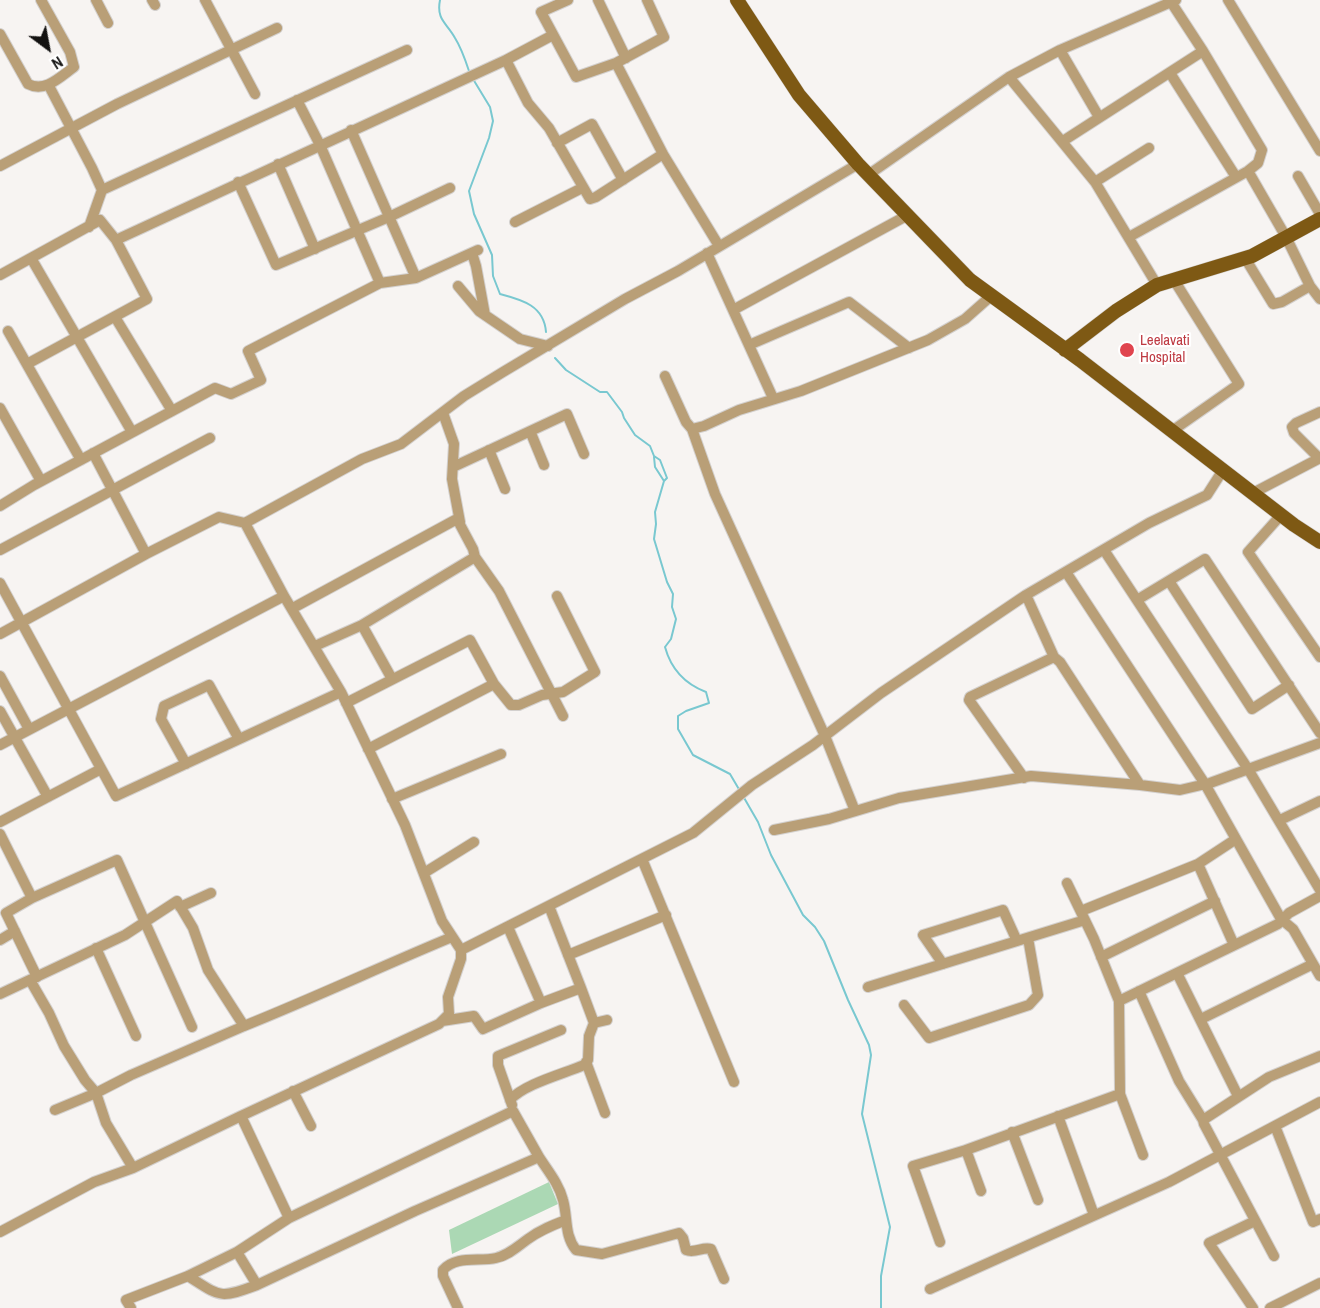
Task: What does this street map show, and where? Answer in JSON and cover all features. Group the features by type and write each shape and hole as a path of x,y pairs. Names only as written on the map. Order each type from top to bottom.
{"main road":[{"path":"737,0 799,94 868,175 970,280 1320,542"},
{"path":"1065,350 1116,311 1157,285 1245,258 1320,219"}],"street":[{"path":"0,33 27,84 34,88 49,86 74,67 70,52 41,0"},
{"path":"96,0 108,23"},
{"path":"205,0 255,94"},
{"path":"568,0 541,12 576,77 621,61 664,37 647,0"},
{"path":"598,0 621,61 663,154 719,246"},
{"path":"1228,0 1320,151"},
{"path":"868,175 1009,77 1060,50 1174,1 1262,150 1258,163 1248,171 1129,237"},
{"path":"0,166 70,127 276,28"},
{"path":"116,240 506,60 553,35"},
{"path":"102,190 407,50"},
{"path":"1060,50 1099,117"},
{"path":"1063,141 1203,51"},
{"path":"506,60 528,103 549,128 590,199 596,198 663,154"},
{"path":"1170,73 1236,177"},
{"path":"1009,77 1095,182 1157,285"},
{"path":"49,86 102,190 89,226"},
{"path":"297,100 320,145 380,283"},
{"path":"557,143 592,124 623,180"},
{"path":"351,130 416,278"},
{"path":"1095,182 1149,148"},
{"path":"278,164 315,249"},
{"path":"0,634 219,517 245,523 363,459 400,444 464,396 625,299 858,164"},
{"path":"1248,171 1286,237 1310,286 1320,299"},
{"path":"1298,176 1320,214"},
{"path":"238,182 276,265 389,217 450,188"},
{"path":"515,222 582,188"},
{"path":"733,310 908,215"},
{"path":"0,275 100,220 116,240 147,299 27,364"},
{"path":"0,506 41,481 215,388 231,394 261,380 248,351 380,283 416,278 475,252 485,315"},
{"path":"707,253 773,398"},
{"path":"31,258 132,432"},
{"path":"1245,258 1273,304 1282,302 1310,286"},
{"path":"1172,431 1239,384 1174,280"},
{"path":"458,286 479,311 520,339 548,346"},
{"path":"692,429 773,398 801,391 928,340 965,319 992,296"},
{"path":"749,345 849,302 909,348"},
{"path":"115,317 171,411"},
{"path":"8,331 81,460"},
{"path":"665,376 686,422 692,429 715,494 825,736 855,811"},
{"path":"0,408 41,481"},
{"path":"443,412 454,444 452,479 460,522 475,556 499,591 563,716"},
{"path":"1253,493 1319,458 1294,433 1292,427 1320,412"},
{"path":"453,467 567,414 584,454"},
{"path":"530,431 544,465"},
{"path":"0,550 210,438"},
{"path":"489,450 505,489"},
{"path":"93,453 146,554"},
{"path":"461,950 693,833 753,785 825,736 881,693 1026,595 1149,523 1207,495 1223,470"},
{"path":"1281,515 1248,552 1320,657"},
{"path":"293,608 457,519 460,522"},
{"path":"0,1232 94,1182 133,1168 441,1021 449,1014 448,997 462,960 461,950 442,921 392,799 341,692 284,596 245,523"},
{"path":"1104,550 1248,769 1320,890"},
{"path":"315,646 362,625 475,556"},
{"path":"1137,600 1205,559 1320,732"},
{"path":"1066,572 1205,784 1281,920 1293,928 1320,976"},
{"path":"1169,581 1252,709 1289,685"},
{"path":"0,583 116,796 341,692"},
{"path":"1026,595 1054,657 1060,662 1140,785"},
{"path":"0,744 284,596"},
{"path":"346,703 470,640 494,684 511,705 563,692 595,672 557,596"},
{"path":"362,625 392,679"},
{"path":"1024,778 969,700 970,697 1054,657"},
{"path":"0,676 29,729"},
{"path":"368,749 494,684"},
{"path":"186,764 161,719 164,706 209,685 239,739"},
{"path":"0,711 48,797"},
{"path":"774,830 828,819 899,798 1031,776 1180,790 1205,784 1320,743"},
{"path":"392,799 501,754"},
{"path":"0,822 101,769"},
{"path":"1280,820 1320,801"},
{"path":"0,834 32,898"},
{"path":"868,987 1022,940 1083,916 1198,864 1236,839"},
{"path":"424,873 474,842"},
{"path":"642,859 734,1082"},
{"path":"133,1168 106,1123 96,1093 64,1046 6,913 32,898 117,860 192,1027"},
{"path":"1198,864 1234,945"},
{"path":"1068,883 1119,1001 1120,1094 1143,1155"},
{"path":"180,907 211,893"},
{"path":"1119,1001 1278,924 1320,896"},
{"path":"1101,957 1215,901"},
{"path":"0,993 125,935 177,902 193,928 208,970 244,1026"},
{"path":"131,1308 126,1300 188,1276 237,1252 289,1218 512,1106 522,1091 584,1065 588,1060 589,1036 594,1023 549,906"},
{"path":"904,1005 929,1038 1029,1005 1038,995 1022,940 1003,909 923,935 943,964"},
{"path":"568,955 666,915"},
{"path":"508,927 541,1003"},
{"path":"0,940 15,931"},
{"path":"55,1110 452,937"},
{"path":"96,948 136,1036"},
{"path":"1201,1019 1313,964"},
{"path":"1177,973 1238,1096"},
{"path":"441,1021 474,1016 483,1029 580,988"},
{"path":"1139,991 1179,1081 1203,1120 1274,1256"},
{"path":"594,1023 607,1020"},
{"path":"561,1030 498,1056 498,1065 512,1106 562,1198 570,1242 576,1250 602,1254 679,1233 686,1250 690,1252 711,1249 724,1279"},
{"path":"1203,1120 1269,1077 1320,1056"},
{"path":"586,1062 605,1113"},
{"path":"293,1091 311,1126"},
{"path":"940,1242 913,1166 966,1150 1120,1094"},
{"path":"930,1288 1169,1182 1320,1102"},
{"path":"241,1116 289,1218"},
{"path":"1058,1116 1094,1215"},
{"path":"1275,1126 1313,1222 1320,1219"},
{"path":"1012,1132 1038,1200"},
{"path":"966,1150 981,1191"},
{"path":"188,1276 216,1293 230,1295 257,1285 415,1211 539,1158"},
{"path":"458,1308 443,1276 446,1266 461,1261 495,1259 503,1256 545,1229 566,1220"},
{"path":"1253,1308 1209,1243 1255,1221"},
{"path":"237,1252 257,1285"},
{"path":"1270,1308 1320,1283"}],"green space":[{"path":"549,1182 558,1204 452,1254 449,1230"}],"waterway":[{"path":"440,0 441,17 460,47 470,74"},
{"path":"473,79 490,107 493,121 469,191 474,214 492,255 493,276 500,294 524,302 537,310 546,332"},
{"path":"555,358 566,370 600,392 607,392 635,435 650,446 654,456 660,460 667,478 664,481 655,512 654,539 673,594 672,607 676,619 671,639 665,647 675,669 685,680 706,692 709,703 678,716 678,729 693,755 730,774 740,791"},
{"path":"654,457 655,467 664,481"},
{"path":"743,796 803,915 824,941 869,1045 871,1055 862,1114 890,1227 881,1276 881,1308"}],"place":[{"name":"Leelavati Hospital","path":"1127,350"}]}
